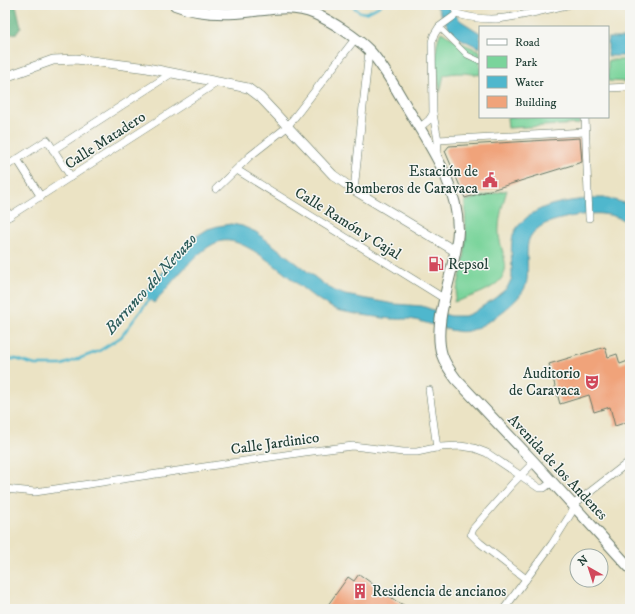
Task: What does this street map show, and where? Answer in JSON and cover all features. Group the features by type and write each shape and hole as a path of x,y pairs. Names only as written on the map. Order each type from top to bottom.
{"main road":[{"name":"Avenida de los Andenes","path":"175,5 206,13 235,13 295,8 314,13 324,18 355,39 369,51 422,127 427,141 437,158 450,187 455,206 458,230 456,252 444,302 440,336 442,355 452,373 630,568"}],"street":[{"path":"453,5 456,15"},
{"path":"437,158 438,140 433,114 432,42 439,27 456,15 492,19 504,18 564,5"},
{"path":"439,27 466,55 479,61"},
{"path":"216,189 250,156 288,127 355,39"},
{"path":"354,190 369,51"},
{"path":"5,77 45,62 58,59 76,59 111,63 242,86 252,90 260,96 330,172 354,190 456,252"},
{"path":"53,150 172,73"},
{"name":"Calle Matadero","path":"8,218 218,82"},
{"path":"609,88 630,87"},
{"path":"422,127 433,114"},
{"path":"585,118 588,218"},
{"path":"422,127 429,124 436,129"},
{"path":"438,140 585,132"},
{"path":"5,167 47,140 71,177"},
{"path":"427,141 433,146 437,144 438,140"},
{"path":"17,159 41,197"},
{"name":"Calle Ramón y Cajal","path":"237,170 444,302"},
{"path":"5,208 8,218"},
{"path":"429,390 437,448"},
{"name":"Calle Jardinico","path":"5,489 35,492 343,447 363,446 403,452 417,452 460,446 474,448 487,453 532,484 542,488 552,482"},
{"path":"504,609 552,544 574,506 630,460"},
{"path":"526,579 480,543 471,534 473,529 534,462"}],"green space":[{"path":"5,5 16,5 21,27 17,33 5,35"},
{"path":"441,32 479,51 479,75 453,73 444,75 440,92 436,54 438,39"},
{"path":"609,60 630,60 630,82 609,81"},
{"path":"507,118 579,118 579,124 508,128"},
{"path":"507,190 499,224 499,235 505,262 505,271 497,283 491,287 476,295 454,302 464,260 466,240 465,201"}],"water":[{"path":"436,5 446,5 461,21 479,32 479,48 453,35"},
{"path":"609,38 630,38 630,56 609,56"},
{"path":"608,198 630,205 630,224 620,218 606,214 596,214 563,218 541,226 533,233 528,241 527,280 523,291 518,298 503,312 486,323 467,331 460,332 450,330 409,319 391,319 337,310 314,297 257,253 232,241 222,241 213,244 204,250 185,267 154,303 143,295 184,248 197,236 208,229 231,224 242,226 256,232 325,285 345,295 394,304 422,306 450,316 465,316 474,312 495,298 507,288 512,278 511,251 513,235 524,220 540,209 558,203"}],"building":[{"name":"Estación de Bomberos de Caravaca","path":"580,138 582,162 465,198 445,151 449,146"},
{"name":"Auditorio de Caravaca","path":"605,347 608,357 617,354 620,364 628,361 630,368 630,421 615,426 610,407 594,412 589,395 560,404 549,364"},
{"name":"Residencia de ancianos","path":"359,574 396,601 411,609 325,609 348,577 354,581"}],"waterway":[{"path":"352,5 363,13 369,12 381,5"},
{"name":"Barranco del Nevazo","path":"5,359 16,359 35,365 62,365 99,351 121,337 151,297"}],"place":[{"name":"Estación de Bomberos de Caravaca","path":"490,180"},
{"name":"Repsol","path":"436,264"},
{"name":"Auditorio de Caravaca","path":"592,382"},
{"name":"Residencia de ancianos","path":"360,591"}]}
